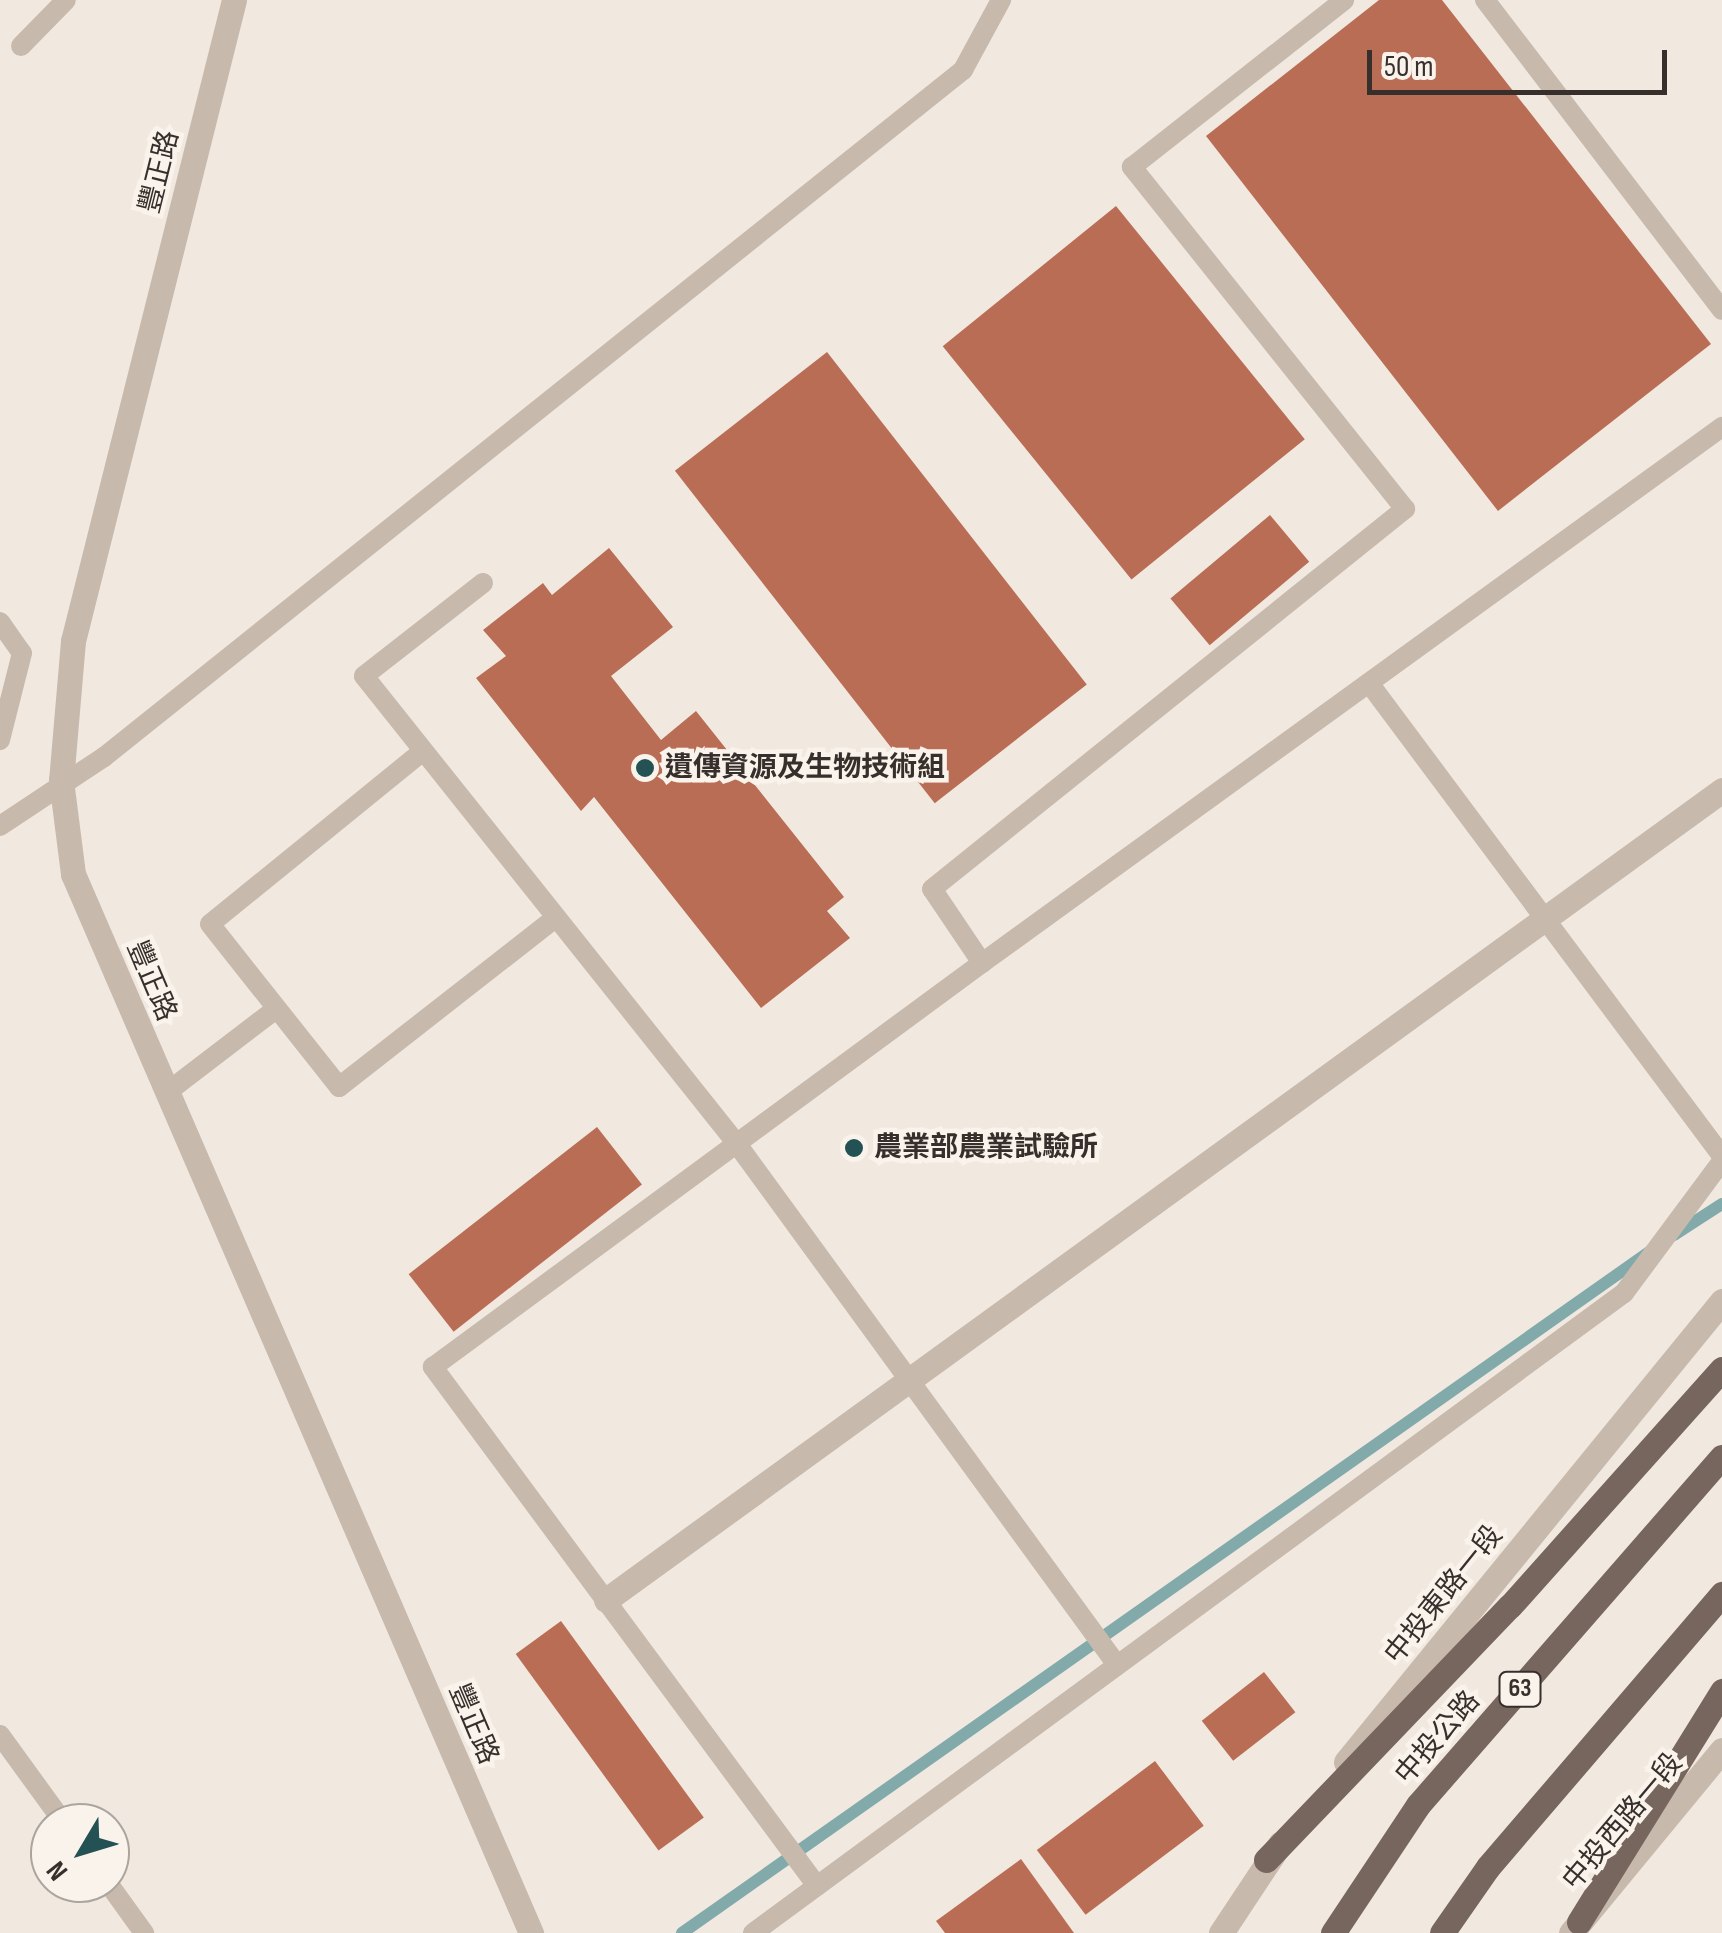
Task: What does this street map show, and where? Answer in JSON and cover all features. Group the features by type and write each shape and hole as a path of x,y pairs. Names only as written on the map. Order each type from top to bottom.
{"main road":[{"path":"1266,1860 1510,1606 1722,1369"},
{"name":"中投公路","path":"1333,1933 1418,1805 1722,1457"},
{"path":"1442,1933 1488,1867 1722,1594"},
{"path":"1575,1928 1722,1691"}],"street":[{"name":"豐正路","path":"234,0 72,641 61,780 73,874 531,1933"},
{"path":"606,1600 1544,914 1722,790"},
{"name":"中投東路一段","path":"1221,1933 1266,1860 1722,1301"},
{"name":"中投西路一段","path":"1575,1928 1722,1750"}],"lane":[{"path":"20,46 66,0"},
{"path":"0,826 61,780 104,757 964,70 1001,0"},
{"path":"982,964 932,889 1406,508 1132,167 1344,0"},
{"path":"1485,0 1722,310"},
{"path":"817,1886 433,1367 1722,426"},
{"path":"483,583 364,676 737,1144 1117,1665"},
{"path":"0,622 22,654 0,740"},
{"path":"753,1933 1624,1293 1722,1159 1369,683"},
{"path":"423,751 210,924 276,1009 339,1087 554,919"},
{"path":"166,1093 276,1009"},
{"path":"0,1735 49,1803"},
{"path":"122,1903 144,1933"}],"building":[{"path":"1379,0 1442,0 1711,344 1498,511 1206,136"},
{"path":"1116,206 1305,439 1131,579 943,346"},
{"path":"827,352 1087,685 935,803 675,471"},
{"path":"1270,515 1309,562 1210,645 1170,599"},
{"name":"遺傳資源及生物技術組","path":"609,548 673,627 611,676 661,740 696,711 844,897 827,911 850,938 761,1008 594,797 581,811 476,678 506,656 483,630 543,583 552,595"},
{"path":"597,1127 642,1185 454,1332 409,1274"},
{"path":"561,1621 704,1818 659,1851 516,1654"},
{"path":"1264,1672 1295,1712 1233,1761 1202,1721"},
{"path":"1155,1761 1204,1826 1086,1915 1037,1850"},
{"path":"1021,1859 1074,1933 945,1933 936,1921"}],"waterway":[{"path":"1674,1235 1722,1204"},
{"path":"682,1933 1649,1252"}],"place":[{"name":"遺傳資源及生物技術組","path":"645,768"},
{"name":"農業部農業試驗所","path":"854,1148"}]}
